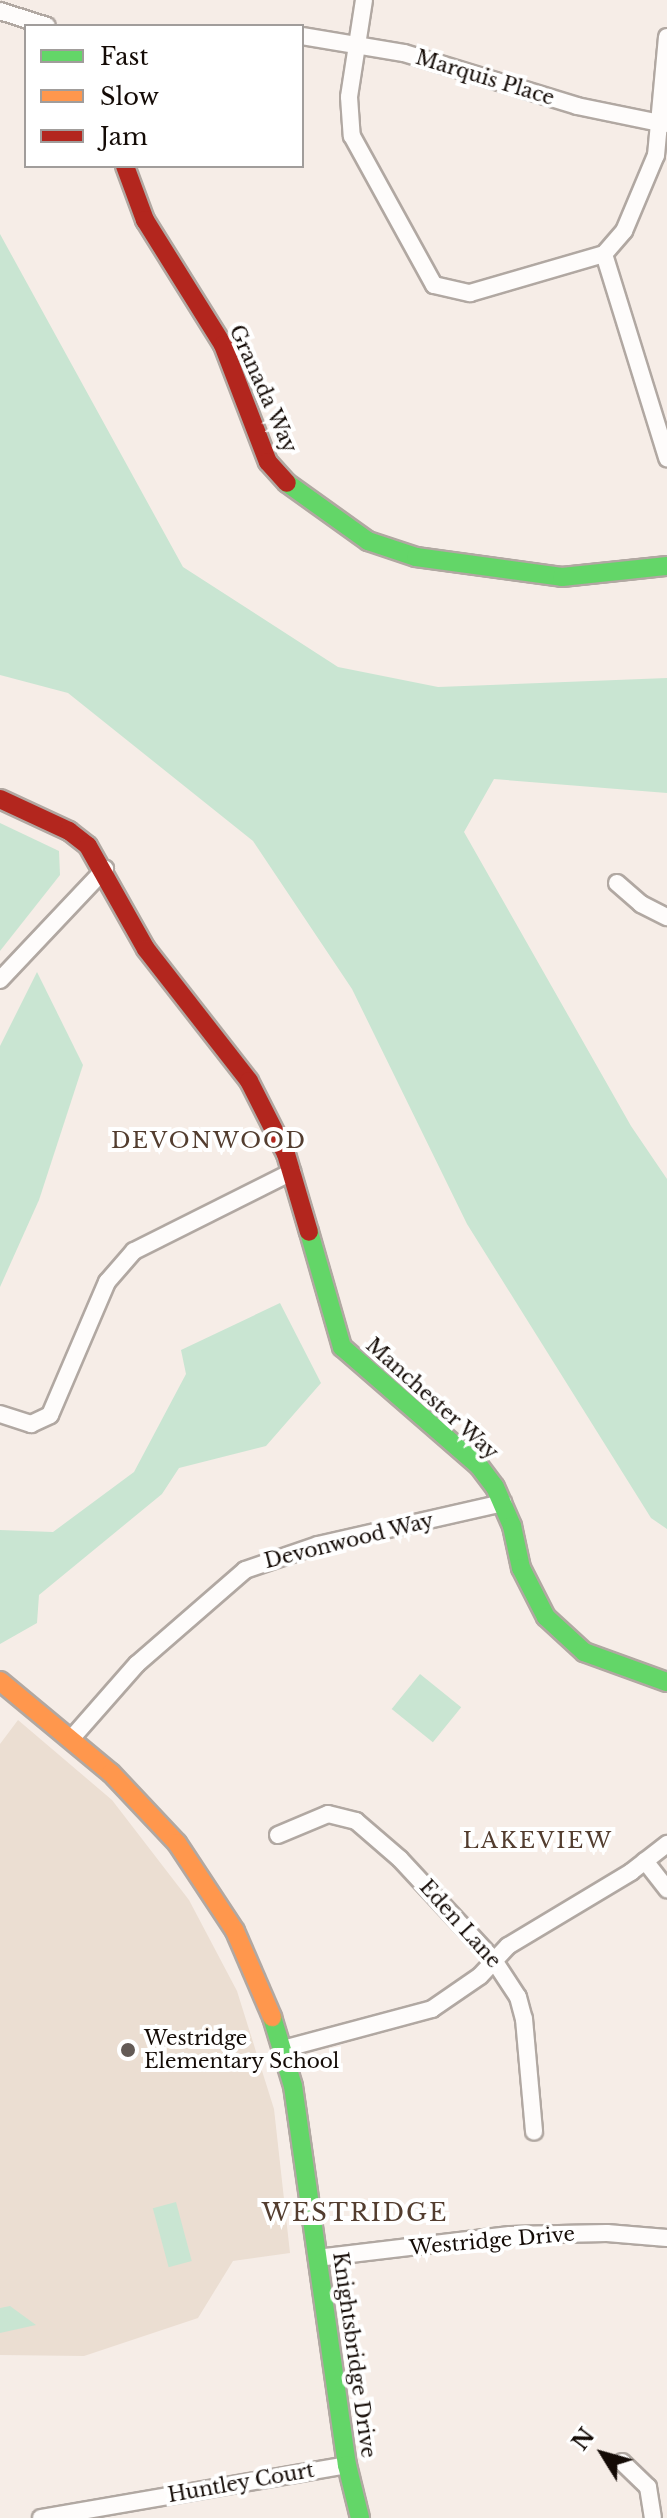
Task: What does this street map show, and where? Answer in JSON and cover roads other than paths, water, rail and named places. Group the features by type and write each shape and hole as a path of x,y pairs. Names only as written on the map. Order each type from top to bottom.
{"street":[{"path":"364,0 349,97 352,136 434,285 470,293 604,254 624,231 644,193 656,155 662,124 667,37"},
{"path":"0,11 41,24"},
{"name":"Marquis Place","path":"304,36 358,43 577,106 662,124"},
{"name":"Granada Way","path":"126,168 145,220 223,345 268,462 299,496 368,541 416,557 562,577 667,566"},
{"path":"604,254 667,458"},
{"name":"Manchester Way","path":"0,799 69,831 105,869 146,949 249,1081 292,1172 342,1347 479,1466 503,1503 531,1594 563,1637 611,1666 667,1682"},
{"path":"0,980 105,869"},
{"path":"617,883 641,904 667,917"},
{"path":"0,1414 31,1424 50,1415 107,1282 134,1251 292,1172"},
{"name":"Devonwood Way","path":"71,1739 146,1655 245,1570 318,1545 503,1503"},
{"name":"Knightsbridge Drive","path":"0,1681 146,1806 205,1882 248,1957 283,2049 347,2465 360,2518"},
{"name":"Eden Lane","path":"278,1835 328,1814 356,1821 400,1859 493,1959 518,1997 524,2019 534,2132"},
{"path":"283,2049 432,2009 480,1976 493,1959 667,1844"},
{"path":"645,1861 667,1889"},
{"name":"Westridge Drive","path":"317,2258 537,2234 667,2238"},
{"path":"622,2462 648,2487 653,2518"},
{"name":"Huntley Court","path":"41,2518 347,2465"}],"place":[{"name":"Westridge Elementary School","path":"128,2050"}],"district":[{"name":"DEVONWOOD","path":"209,1141"},
{"name":"LAKEVIEW","path":"538,1841"},
{"name":"WESTRIDGE","path":"355,2213"}]}
